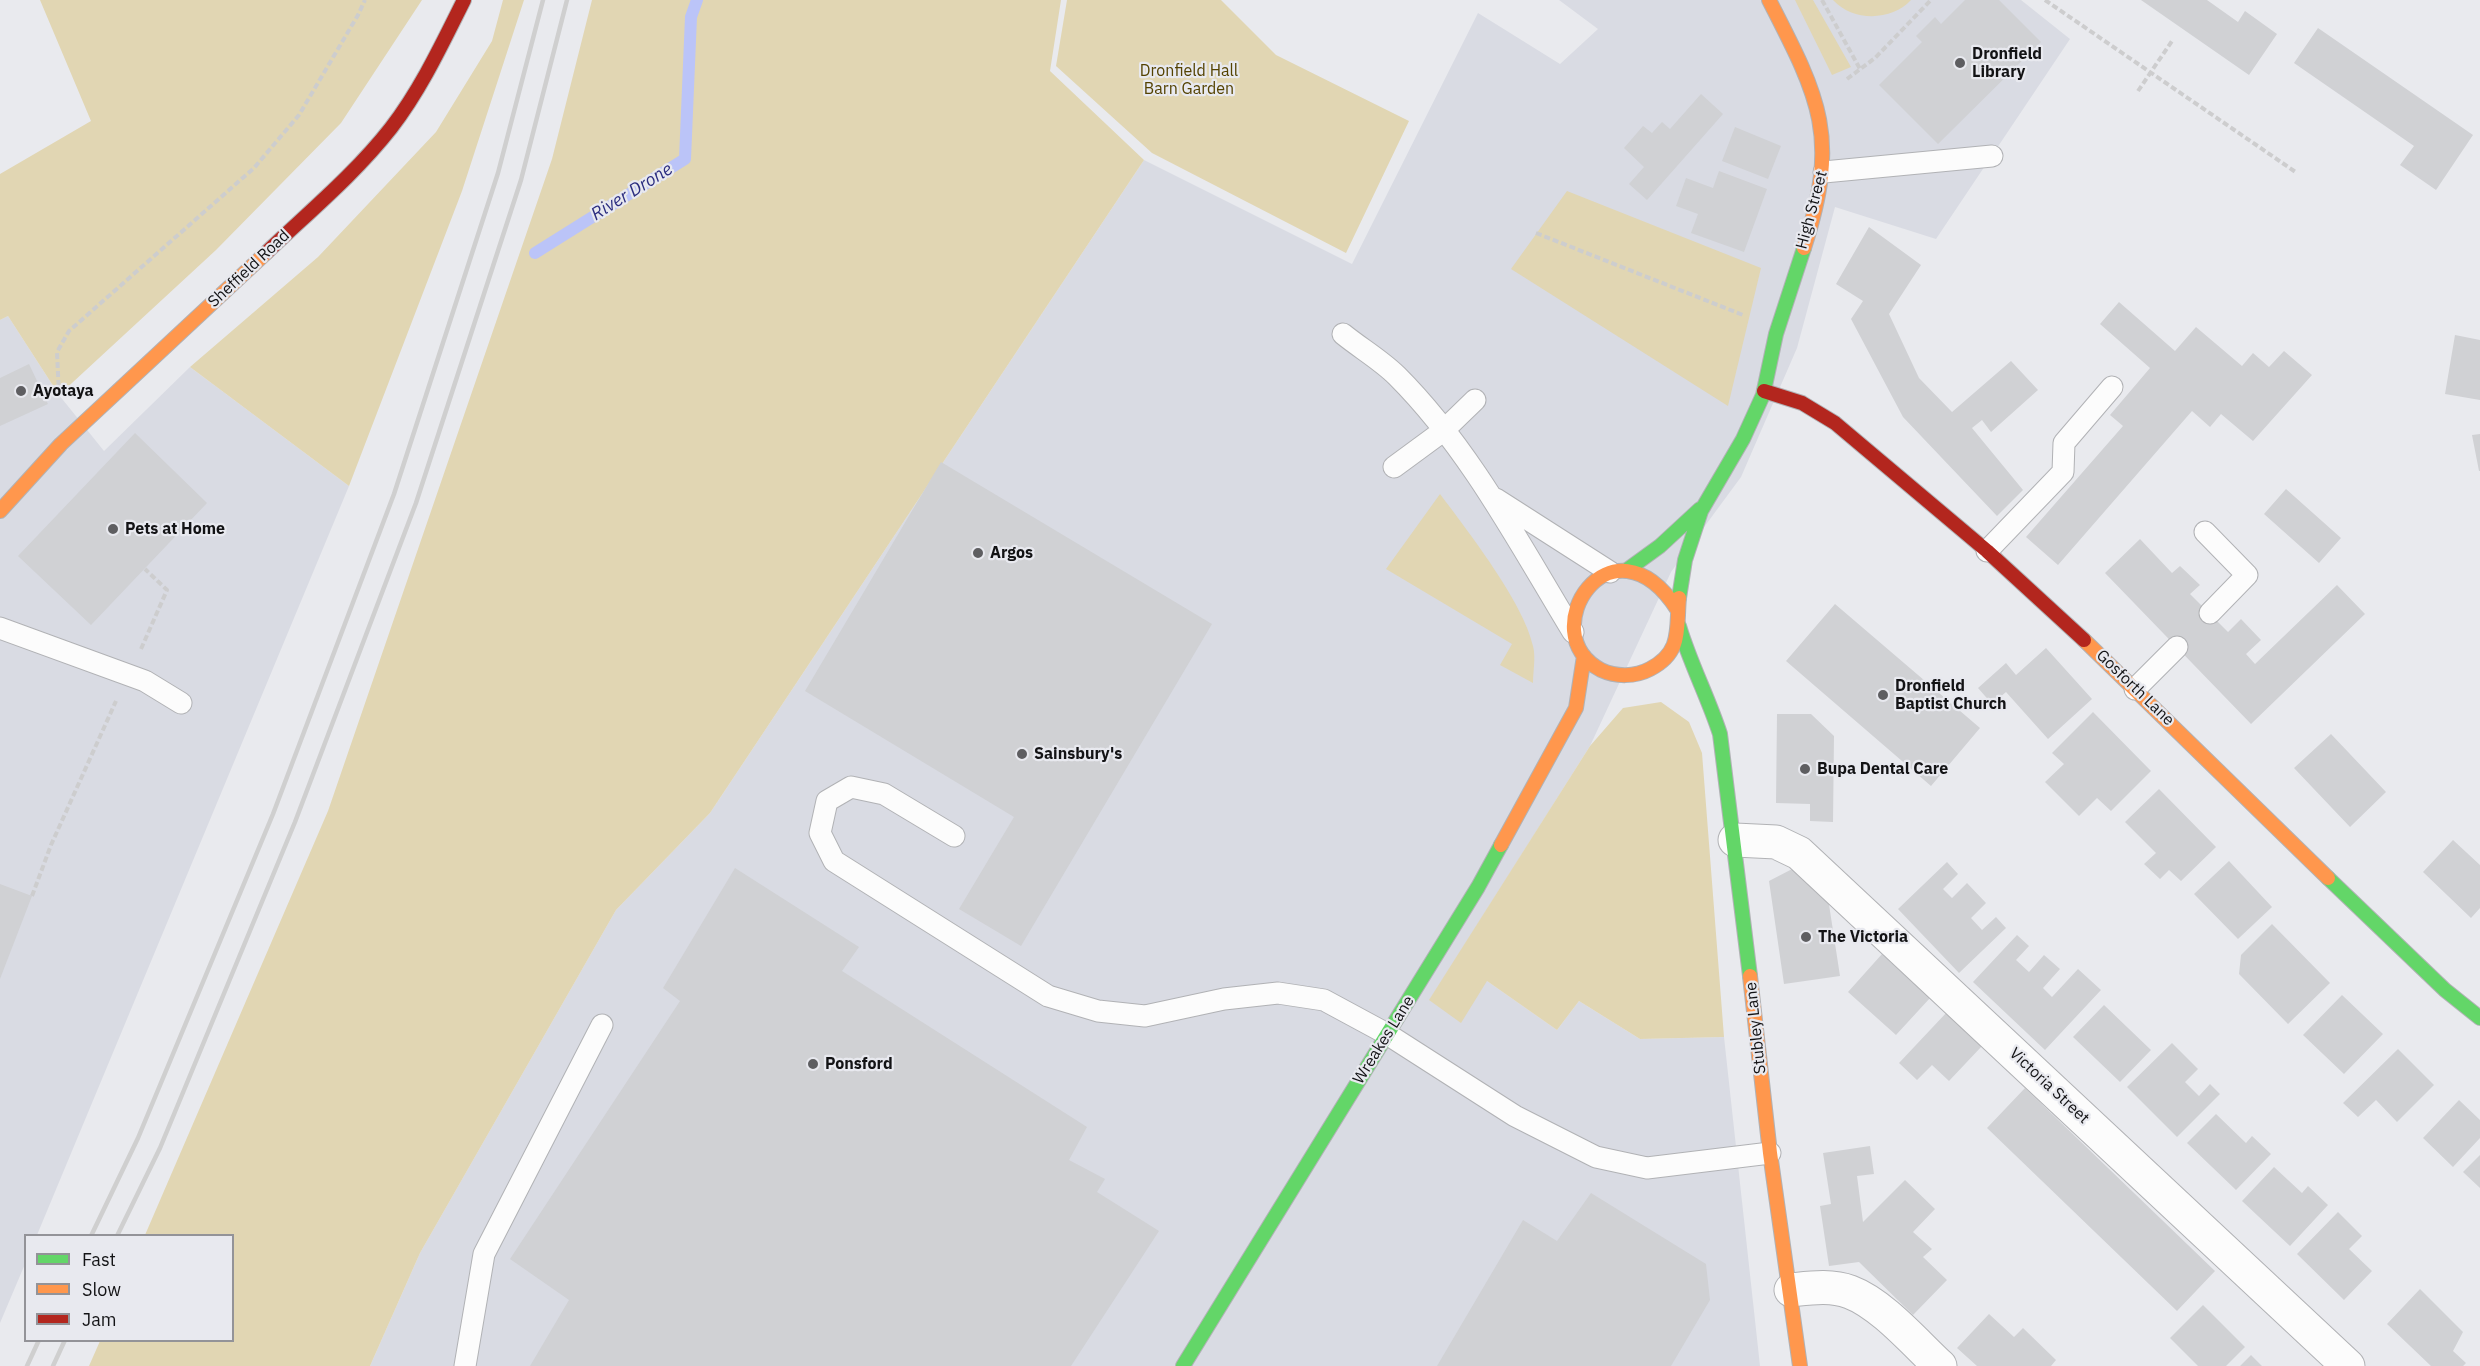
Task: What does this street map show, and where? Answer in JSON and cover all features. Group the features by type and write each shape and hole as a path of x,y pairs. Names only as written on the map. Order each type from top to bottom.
{"street":[{"name":"Sheffield Road","path":"0,511 60,444 348,177 391,128 430,69 464,0"},
{"name":"High Street","path":"1764,391 1777,329 1824,172 1822,126 1814,102 1769,0"},
{"path":"1636,675 1653,669 1667,658 1675,643 1679,626 1677,609 1684,563 1702,508 1742,441 1764,391"},
{"name":"Gosforth Lane","path":"1764,391 1802,403 1835,423 1987,551 2135,689 2376,926 2445,990 2480,1018"},
{"path":"1665,678 1619,675 1600,669 1584,656 1575,635 1574,619 1584,590 1596,579 1619,571 1660,546 1702,508"},
{"path":"1619,571 1644,573 1659,581 1670,593 1677,609"},
{"name":"Stubley Lane","path":"1679,626 1690,663 1712,706 1720,734 1735,840 1770,1153 1800,1366"},
{"name":"Wreakes Lane","path":"1183,1366 1478,887 1576,708 1584,656"},
{"path":"1606,685 1619,675"},
{"path":"1685,684 1704,693"},
{"name":"Wreakes Lane","path":"1576,708 1592,696"},
{"name":"Victoria Street","path":"1735,840 1776,842 1799,853 2348,1366"},
{"path":"1791,1290 1823,1287 1851,1292 1874,1306 1940,1366"}],"lane":[{"path":"1824,172 1992,156"},
{"path":"1342,334 1396,375 1443,431 1490,496 1575,635"},
{"path":"1987,551 2063,472 2064,443 2112,387"},
{"path":"1394,467 1443,431 1475,400"},
{"path":"1490,496 1619,571"},
{"path":"2205,532 2247,575 2210,614"},
{"path":"0,628 145,681 181,703"},
{"path":"2135,689 2176,647"},
{"path":"954,836 884,794 851,787 827,801 820,833 834,861 1048,996 1098,1011 1144,1016 1224,999 1278,993 1324,1000 1387,1035 1515,1116 1596,1157 1647,1168 1770,1153"},
{"path":"465,1366 484,1254 602,1025"}],"path":[{"path":"60,444 57,352 69,331 254,168 299,115 358,15 364,0"},
{"path":"1822,0 1860,69"},
{"path":"1814,102 1875,58 1931,0"},
{"path":"2045,0 2297,173"},
{"path":"2138,91 2172,41"},
{"path":"1536,233 1777,329"},
{"path":"32,896 51,845 167,590 145,569"}],"shaded area":[{"path":"1559,0 2021,0 2070,39 1936,239 1835,207 1797,348 1741,477 1671,572 1590,746 1430,1000 1487,981 1557,1030 1579,1001 1640,1039 1724,1037 1760,1366 370,1366 420,1253 616,910 710,813 1144,160 1352,264 1478,13 1560,64 1598,29"},
{"path":"8,316 59,395 104,451 190,367 349,486 37,1234 24,1234 24,1266 0,1323 0,320"}],"green space":[{"path":"40,0 422,0 341,123 216,250 59,395 8,316 0,320 0,174 91,121"},
{"path":"503,0 524,0 462,191 349,486 190,367 318,257 436,132 492,41"},
{"path":"592,0 1061,0 1050,71 1144,160 710,813 616,910 420,1253 370,1366 89,1366 100,1342 234,1342 234,1234 145,1234 328,811 552,159"},
{"name":"Dronfield Hall Barn Garden","path":"1067,0 1221,0 1276,55 1409,121 1346,253 1152,153 1056,66"},
{"path":"1795,0 1813,0 1851,67 1832,75"},
{"path":"1833,0 1911,0 1894,12 1872,16 1851,12"},
{"path":"1567,191 1761,268 1728,406 1511,269"},
{"path":"1440,494 1493,567 1528,629 1534,650 1533,683 1500,665 1512,644 1386,569"},
{"path":"1661,702 1689,722 1702,753 1724,1037 1640,1039 1579,1001 1557,1030 1487,981 1461,1023 1429,1000 1590,746 1623,708"}],"building":[{"name":"Dronfield Library","path":"1965,0 1999,0 2041,42 1938,144 1879,85 1922,42 1916,36 1935,17 1941,24"},
{"path":"2141,0 2207,0 2238,22 2245,11 2277,34 2249,75"},
{"path":"2318,28 2473,135 2436,190 2400,165 2414,146 2294,63"},
{"path":"1701,94 1723,114 1647,200 1629,184 1644,167 1624,148 1643,126 1652,133 1662,122 1670,129"},
{"path":"1735,127 1781,146 1768,179 1722,161"},
{"path":"1719,171 1767,189 1744,252 1691,233 1698,214 1676,206 1686,178 1713,188"},
{"path":"1869,227 1921,265 1889,314 1919,378 1952,412 2011,361 2038,390 1991,432 1982,420 1972,428 2023,490 1997,516 1903,417 1851,319 1863,301 1836,284"},
{"path":"2119,302 2175,351 2196,327 2242,366 2253,353 2269,367 2284,351 2312,375 2253,441 2221,414 2210,427 2192,411 2058,565 2026,537 2123,426 2110,415 2150,368 2100,324"},
{"path":"2455,335 2480,340 2480,400 2445,394"},
{"name":"Ayotaya","path":"29,364 48,404 0,426 0,378"},
{"name":"Pets at Home","path":"135,433 207,503 91,625 18,556"},
{"path":"2480,434 2480,471 2479,471 2472,435"},
{"name":"Sainsbury's","path":"941,462 1212,624 1021,946 959,909 1014,817 805,691"},
{"path":"2286,489 2341,538 2319,563 2264,514"},
{"path":"2140,539 2172,573 2180,566 2200,585 2190,594 2228,632 2241,619 2261,640 2246,654 2255,664 2337,585 2365,614 2251,724 2105,573"},
{"name":"Dronfield Baptist Church","path":"1835,604 1980,728 1931,786 1786,661"},
{"path":"2046,648 2092,699 2048,739 2006,692 1992,704 1978,688 2006,663 2016,675"},
{"path":"2093,712 2151,771 2111,811 2097,798 2079,816 2045,782 2064,764 2052,753"},
{"name":"Bupa Dental Care","path":"1777,714 1811,714 1834,736 1833,822 1810,821 1810,804 1776,803"},
{"path":"2331,734 2386,792 2350,827 2294,768"},
{"path":"2159,789 2216,847 2181,881 2169,870 2160,879 2144,864 2156,853 2125,822"},
{"path":"2453,840 2480,865 2480,908 2471,918 2423,872"},
{"path":"2229,861 2272,907 2238,939 2194,894"},
{"path":"1947,862 1958,874 1943,889 1952,898 1967,883 1986,903 1971,918 1982,930 1996,917 2006,928 1959,973 1898,909"},
{"name":"The Victoria","path":"1798,866 1828,898 1840,976 1784,984 1769,881"},
{"name":"Ponsford","path":"735,868 859,947 842,971 1087,1127 1069,1160 1105,1179 1097,1192 1159,1231 1071,1366 530,1366 569,1300 510,1259 680,1001 663,988"},
{"path":"0,884 32,896 0,979"},
{"path":"2272,924 2330,983 2288,1024 2239,974 2241,955"},
{"path":"2017,935 2029,946 2016,960 2029,972 2044,955 2060,969 2043,988 2052,997 2078,969 2101,990 2045,1050 1973,982"},
{"path":"1882,954 1930,998 1896,1035 1848,992"},
{"path":"2342,995 2383,1034 2344,1074 2303,1035"},
{"path":"2104,1005 2151,1050 2120,1082 2073,1037"},
{"path":"1947,1012 1982,1046 1949,1081 1932,1065 1917,1080 1899,1063"},
{"path":"2172,1043 2198,1069 2185,1082 2199,1096 2210,1084 2220,1094 2177,1137 2127,1087"},
{"path":"2398,1049 2434,1085 2397,1122 2376,1100 2358,1117 2343,1103"},
{"path":"2025,1088 2215,1271 2177,1311 1987,1128"},
{"path":"2459,1100 2480,1120 2480,1138 2453,1167 2423,1138"},
{"path":"2216,1114 2246,1143 2252,1136 2271,1154 2236,1190 2187,1143"},
{"path":"1870,1146 1874,1174 1857,1176 1863,1222 1905,1180 1935,1209 1913,1232 1932,1249 1923,1257 1947,1280 1913,1315 1859,1262 1829,1266 1820,1206 1831,1204 1823,1153"},
{"path":"2480,1155 2480,1188 2463,1172"},
{"path":"2274,1167 2302,1193 2308,1186 2328,1205 2290,1246 2242,1201"},
{"path":"1591,1193 1706,1264 1710,1300 1671,1366 1437,1366 1523,1220 1557,1241"},
{"path":"2338,1212 2362,1236 2349,1249 2372,1271 2344,1300 2297,1254"},
{"path":"2420,1289 2463,1332 2453,1351 2466,1363 2463,1366 2431,1366 2387,1324"},
{"path":"2203,1305 2245,1347 2226,1366 2198,1366 2170,1338"},
{"path":"1989,1314 2014,1337 2023,1328 2056,1360 2051,1366 1977,1366 1957,1348"},
{"path":"2251,1355 2262,1366 2240,1366"}],"waterway":[{"name":"River Drone","path":"535,253 685,159 691,17 697,0"}],"railway":[{"path":"92,1234 138,1138 273,814 394,494 498,173 543,0"},
{"path":"118,1234 160,1148 295,822 416,503 521,180 567,0"},
{"path":"27,1366 38,1342"},
{"path":"53,1366 64,1342"}],"traffic: fast":[{"path":"1679,598 1685,560 1701,511 1743,439 1763,395 1776,334 1804,248"},
{"path":"1627,570 1660,546 1700,509"},
{"path":"1679,626 1720,734 1750,976"},
{"path":"1183,1366 1478,887 1501,845"},
{"path":"2328,878 2445,990 2480,1018"}],"traffic: slow":[{"path":"1769,0 1801,65 1819,120 1822,147 1821,176 1815,210 1804,248"},
{"path":"0,511 61,444 267,252"},
{"path":"1677,609 1652,581 1627,571 1605,575 1588,588 1577,608 1574,631 1581,653 1601,670 1613,674 1638,674 1650,669 1661,662 1673,647 1676,638 1679,598"},
{"path":"2084,640 2328,878"},
{"path":"1501,845 1576,708 1584,656"},
{"path":"1750,976 1770,1153 1800,1366"}],"traffic: jam":[{"path":"267,252 347,177 391,128 421,82 464,0"},
{"path":"1764,391 1802,403 1835,423 1987,551 2084,640"}],"place":[{"name":"Dronfield Library","path":"1960,63"},
{"name":"Ayotaya","path":"21,391"},
{"name":"Pets at Home","path":"113,529"},
{"name":"Argos","path":"978,553"},
{"name":"Dronfield Baptist Church","path":"1883,695"},
{"name":"Sainsbury's","path":"1022,754"},
{"name":"Bupa Dental Care","path":"1805,769"},
{"name":"The Victoria","path":"1806,937"},
{"name":"Ponsford","path":"813,1064"}]}
